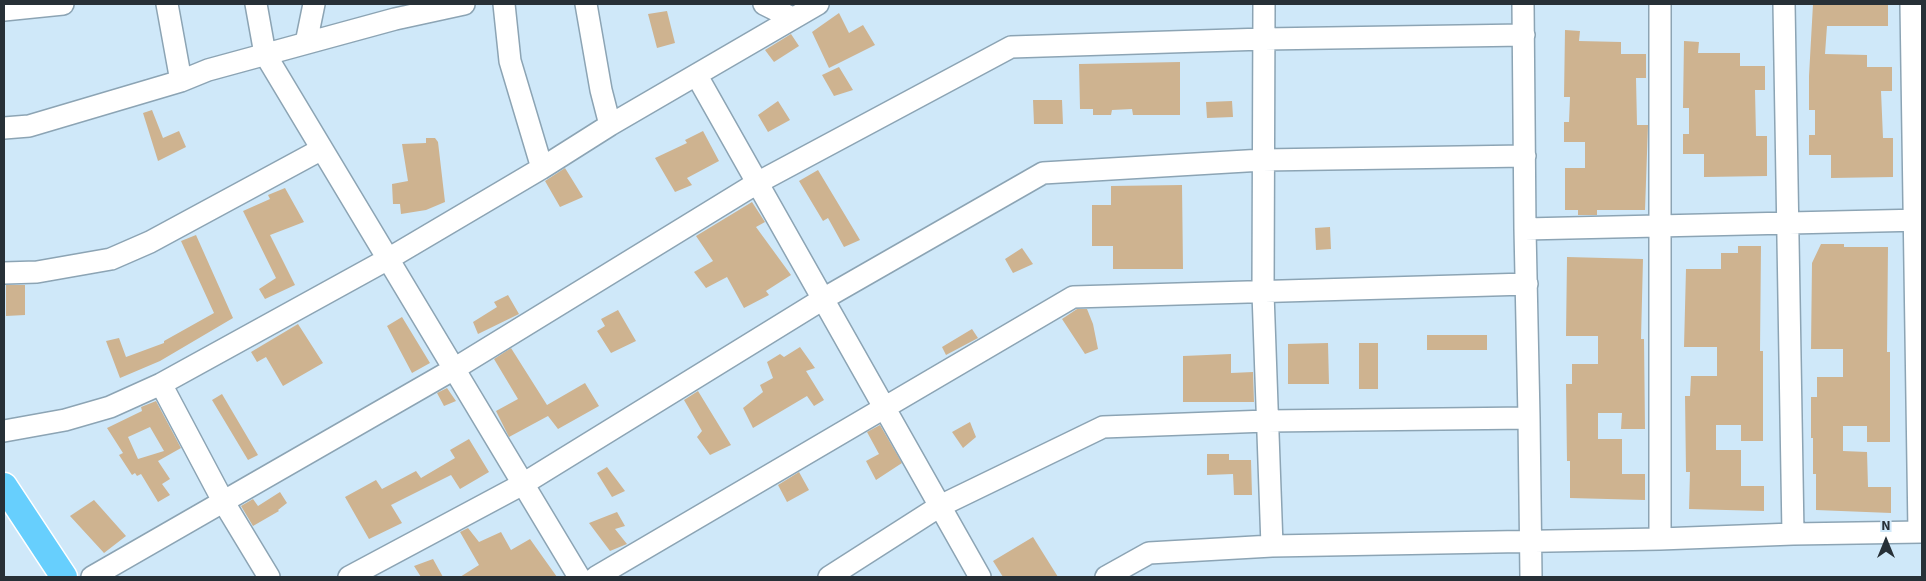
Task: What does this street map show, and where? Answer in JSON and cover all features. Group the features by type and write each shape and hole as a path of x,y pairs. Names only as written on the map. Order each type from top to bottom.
{"main road":[{"path":"4,486 64,577"}],"street":[{"path":"4,10 63,4"},
{"path":"167,4 181,82"},
{"path":"256,4 265,54 579,577"},
{"path":"306,42 314,4"},
{"path":"4,128 29,126 181,82 208,70 306,42 437,7 464,4"},
{"path":"504,4 510,61 542,168"},
{"path":"586,4 601,90 610,125"},
{"path":"764,4 792,18"},
{"path":"1264,4 1263,293 1272,546"},
{"path":"1523,4 1531,577"},
{"path":"1660,4 1660,539"},
{"path":"1784,4 1793,534"},
{"path":"1106,577 1149,553 1272,546 1531,542 1920,532 1918,220 1911,4"},
{"path":"4,432 64,420 110,407 161,384 388,259 813,5"},
{"path":"92,577 454,369 757,183 1011,47 1524,35"},
{"path":"697,76 980,577"},
{"path":"4,273 37,272 111,259 150,242 322,149"},
{"path":"349,577 523,484 823,299 1043,172 1263,160 1525,156"},
{"path":"1525,229 1918,220"},
{"path":"596,577 1074,298 1527,284"},
{"path":"161,384 223,501 269,577"},
{"path":"830,577 940,506 1103,428 1267,421 1529,418"}],"building":[{"path":"1813,4 1888,4 1888,26 1827,26 1825,54 1867,55 1867,67 1892,67 1892,91 1881,91 1883,138 1893,138 1893,177 1831,178 1831,155 1809,155 1809,135 1815,135 1815,110 1809,110"},
{"path":"667,11 675,43 657,48 648,14"},
{"path":"839,13 849,33 863,25 875,45 829,68 812,32"},
{"path":"1565,30 1580,31 1579,41 1621,42 1621,54 1646,54 1646,78 1636,78 1637,125 1648,125 1645,210 1597,210 1597,215 1578,215 1578,210 1565,210 1565,168 1585,168 1585,142 1564,142 1564,122 1569,122 1570,97 1564,97"},
{"path":"791,34 799,46 774,62 765,50"},
{"path":"1684,41 1699,42 1698,53 1740,53 1740,66 1765,66 1765,90 1755,90 1756,136 1767,136 1767,176 1704,177 1704,154 1683,154 1683,134 1689,134 1689,108 1683,108"},
{"path":"1180,62 1180,115 1133,115 1132,109 1112,110 1111,115 1093,115 1093,109 1080,109 1079,64"},
{"path":"839,67 853,90 834,96 822,75"},
{"path":"1033,100 1062,100 1063,124 1034,124"},
{"path":"778,101 790,120 768,132 758,115"},
{"path":"1232,101 1233,117 1207,118 1206,102"},
{"path":"152,110 163,138 179,131 186,147 158,161 143,113"},
{"path":"703,131 719,161 687,178 692,185 675,192 655,158 687,143 685,140"},
{"path":"426,138 435,138 438,142 445,202 426,210 401,214 400,204 393,204 392,184 408,181 402,144 426,143"},
{"path":"565,168 583,197 560,207 545,181"},
{"path":"818,170 860,240 844,247 828,218 823,221 799,181"},
{"path":"1182,185 1183,269 1113,269 1113,246 1092,246 1092,205 1111,205 1111,186"},
{"path":"285,188 304,222 270,235 295,285 265,299 259,289 276,278 243,211 270,199 268,195"},
{"path":"752,202 765,222 756,227 791,275 766,291 769,295 744,308 727,277 706,288 694,272 713,261 696,236"},
{"path":"1330,227 1331,249 1316,250 1315,228"},
{"path":"196,235 233,318 160,361 120,378 106,341 119,338 126,357 164,343 164,341 214,313 181,241"},
{"path":"1821,244 1844,244 1844,247 1888,247 1887,352 1890,352 1890,442 1867,442 1867,426 1843,426 1843,451 1867,452 1868,487 1891,487 1891,513 1816,510 1816,474 1813,474 1813,438 1811,438 1811,397 1817,397 1817,377 1843,377 1843,349 1811,349 1812,263"},
{"path":"1738,246 1761,246 1760,351 1763,351 1763,441 1741,441 1741,425 1716,425 1716,450 1741,450 1741,486 1764,486 1764,511 1689,509 1690,472 1686,472 1685,396 1690,396 1691,376 1717,376 1717,347 1684,347 1686,269 1721,269 1721,253 1738,253"},
{"path":"1022,248 1033,264 1013,273 1005,259"},
{"path":"1567,257 1643,259 1641,339 1644,339 1645,429 1621,429 1622,413 1598,413 1598,439 1622,439 1622,474 1645,474 1645,500 1570,498 1570,461 1567,461 1566,384 1572,384 1572,364 1598,364 1598,336 1566,336"},
{"path":"6,285 25,285 25,315 6,316"},
{"path":"508,295 519,314 478,334 473,322 497,307 494,302"},
{"path":"1077,309 1087,309 1093,324 1098,349 1085,354 1062,319"},
{"path":"618,310 636,341 611,353 597,331 605,326 601,319"},
{"path":"402,317 430,363 412,373 387,326"},
{"path":"298,324 323,363 283,386 266,357 257,362 251,352"},
{"path":"972,329 978,338 946,355 942,347"},
{"path":"1427,335 1487,335 1487,350 1427,350"},
{"path":"1328,343 1329,384 1288,384 1288,344"},
{"path":"1359,343 1378,343 1378,389 1359,389"},
{"path":"800,347 815,368 806,371 824,400 814,406 807,396 753,428 743,408 763,392 760,385 773,378 767,362 780,354 784,357"},
{"path":"511,348 547,405 585,383 599,406 558,429 548,416 509,437 496,411 518,399 494,359"},
{"path":"1231,354 1231,373 1253,372 1254,402 1183,402 1183,356"},
{"path":"447,388 456,401 444,406 437,393"},
{"path":"698,391 731,445 710,455 697,437 702,431 684,400"},
{"path":"222,394 258,455 248,460 212,400"},
{"path":"156,401 181,448 158,461 170,479 162,484 170,495 158,502 141,474 137,476 135,473 132,475 119,455 123,453 107,428 142,411 141,407","holes":["150,427 164,451 138,459 128,437"]},
{"path":"970,422 976,437 963,448 952,432"},
{"path":"880,425 902,463 876,480 866,461 879,454 867,432"},
{"path":"469,439 489,472 460,489 451,475 391,505 402,523 369,539 345,497 376,480 382,489 416,471 421,478 455,458 450,450"},
{"path":"1207,454 1229,454 1229,460 1251,460 1252,495 1234,495 1233,474 1207,475"},
{"path":"607,467 625,491 612,497 597,473"},
{"path":"799,472 809,490 787,502 778,485"},
{"path":"280,492 287,503 279,511 253,526 241,506 253,499 258,506"},
{"path":"94,500 126,536 104,553 70,516"},
{"path":"617,512 625,526 615,529 627,544 610,551 589,523"},
{"path":"468,528 479,542 501,532 511,550 530,539 557,577 460,577 479,565 460,532"},
{"path":"1033,537 1058,577 1003,577 993,561"},
{"path":"433,559 443,577 421,577 414,566"}]}
